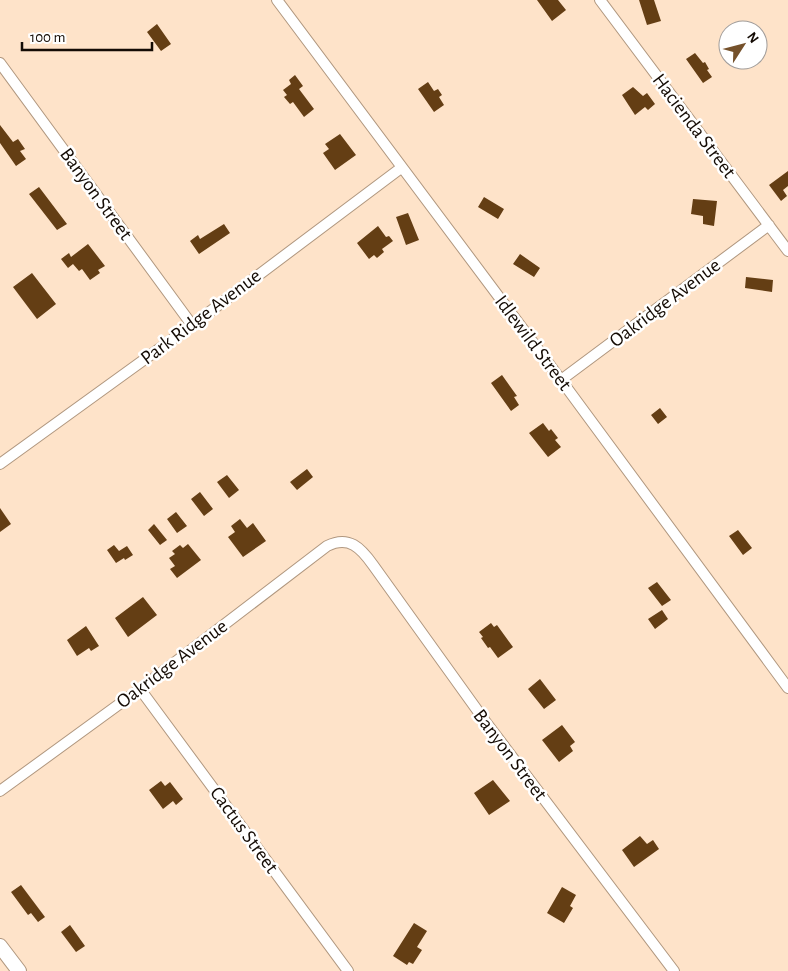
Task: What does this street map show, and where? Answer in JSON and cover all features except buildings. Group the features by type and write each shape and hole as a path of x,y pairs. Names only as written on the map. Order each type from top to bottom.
{"street":[{"name":"Idlewild Street","path":"276,0 561,380 788,688"},
{"name":"Hacienda Street","path":"605,2 788,251"},
{"name":"Banyon Street","path":"0,63 192,325"},
{"name":"Park Ridge Avenue","path":"0,464 192,325 401,168"},
{"name":"Oakridge Avenue","path":"561,380 769,226"},
{"name":"Oakridge Avenue","path":"0,791 140,689 327,546 335,542 345,542"},
{"name":"Banyon Street","path":"345,542 356,546 374,564 485,721 674,971"},
{"name":"Cactus Street","path":"140,689 348,971"},
{"path":"0,946 18,971"}]}
